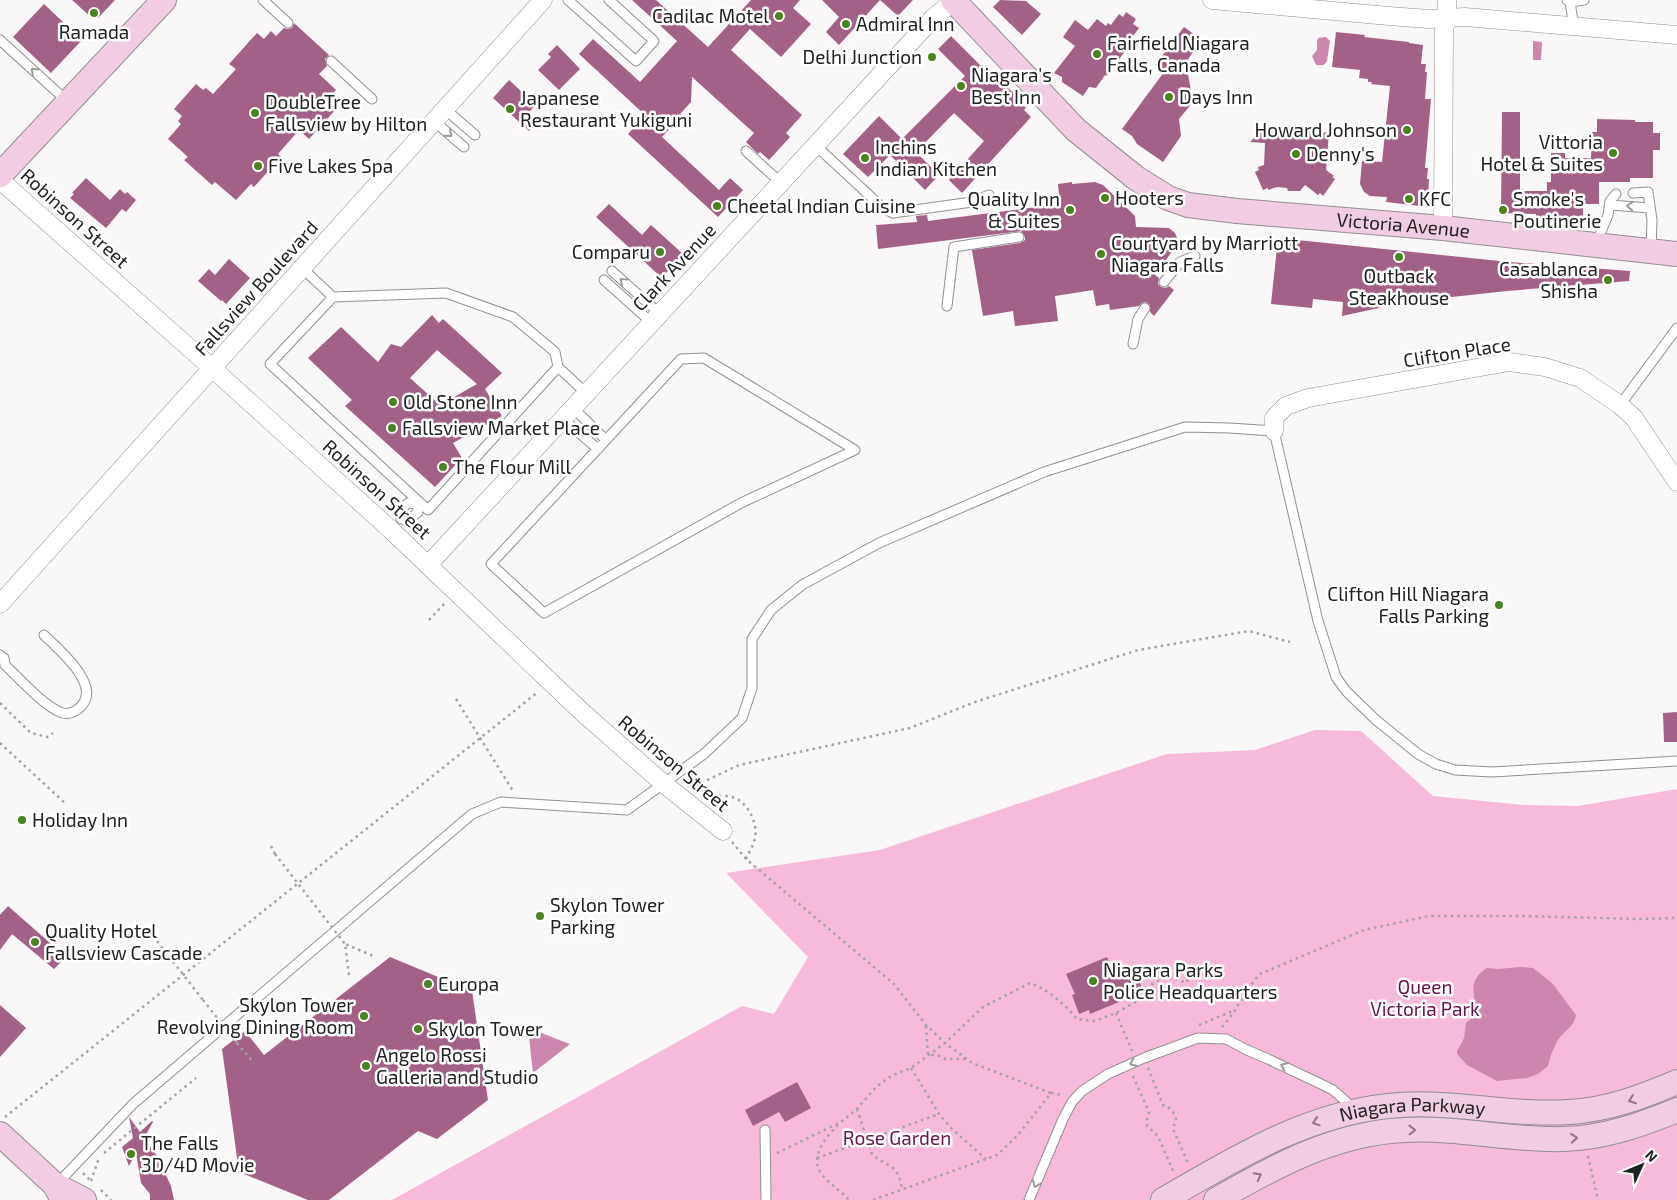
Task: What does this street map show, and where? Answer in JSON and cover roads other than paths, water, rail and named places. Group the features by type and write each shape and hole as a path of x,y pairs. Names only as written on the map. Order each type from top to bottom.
{"main road":[{"path":"0,175 164,0"},
{"name":"Victoria Avenue","path":"954,0 1076,130 1136,178 1168,198 1188,205 1237,211 1443,228 1677,254"},
{"name":"Niagara Parkway","path":"1163,1200 1278,1137 1314,1122 1352,1112 1389,1106 1432,1103 1518,1111 1569,1112 1628,1102 1677,1082"},
{"name":"Niagara Parkway","path":"1216,1200 1252,1179 1299,1156 1332,1143 1370,1134 1434,1129 1517,1137 1564,1139 1615,1132 1646,1123 1677,1110"},
{"path":"0,1134 59,1193 87,1195"}],"street":[{"name":"Fallsview Boulevard","path":"0,604 543,0"},
{"name":"Clark Avenue","path":"428,565 933,18 954,0"},
{"path":"1212,0 1421,18 1447,9 1465,17 1677,35"},
{"path":"1443,228 1444,30 1447,9"},
{"name":"Robinson Street","path":"0,180 212,368 396,525 428,565 551,682 664,784 723,831"},
{"name":"Clifton Place","path":"1274,431 1274,418 1286,406 1308,398 1509,362 1545,367 1580,378 1620,405 1634,418 1677,482"}],"lane":[{"path":"263,0 288,23"},
{"path":"568,0 636,61 654,41 609,0"},
{"path":"1574,27 1569,1 1584,0"},
{"path":"0,40 68,103"},
{"path":"330,61 372,98"},
{"path":"440,115 475,135"},
{"path":"440,115 464,147"},
{"path":"815,145 883,208 893,213 972,202 988,196"},
{"path":"746,151 781,183"},
{"path":"1634,193 1648,192 1651,251"},
{"path":"1596,245 1608,215 1611,198 1616,194"},
{"path":"1610,205 1650,208"},
{"path":"947,306 954,247 1019,237"},
{"path":"1164,282 1180,262 1195,256"},
{"path":"302,268 333,297"},
{"path":"612,272 656,318"},
{"path":"604,280 656,318"},
{"path":"558,367 428,510 418,503 270,364 333,297 446,293 513,317 555,352 558,367 586,394"},
{"path":"1133,344 1138,319 1145,308"},
{"path":"1620,405 1677,328"},
{"path":"704,358 855,450 741,503 544,613 491,564 598,449 681,359 704,358"},
{"path":"568,413 606,440"},
{"path":"568,413 598,449"},
{"path":"59,1193 133,1104 472,814 501,802 627,810 704,754 742,718 752,688 752,639 771,610 802,585 880,543 1044,472 1185,427 1274,431 1318,621 1336,677 1346,691 1376,720 1418,754 1436,764 1455,770 1492,772 1677,761"},
{"path":"396,525 408,521 418,512 418,503"},
{"path":"0,655 4,658 3,665 50,706 68,714 78,710 86,696 86,685 82,675 44,635"},
{"path":"1029,1200 1060,1126 1072,1102 1082,1091 1092,1083 1136,1061 1198,1038 1226,1039 1334,1090 1350,1105 1352,1112"},
{"path":"765,1130 766,1200"}],"place":[{"name":"Ramada","path":"94,13"},
{"name":"Cadilac Motel","path":"779,16"},
{"name":"Admiral Inn","path":"846,24"},
{"name":"Fairfield Niagara Falls, Canada","path":"1097,54"},
{"name":"Delhi Junction","path":"932,57"},
{"name":"Niagara's Best Inn","path":"961,86"},
{"name":"Days Inn","path":"1169,97"},
{"name":"Japanese Restaurant Yukiguni","path":"510,109"},
{"name":"DoubleTree Fallsview by Hilton","path":"255,113"},
{"name":"Howard Johnson","path":"1407,130"},
{"name":"Vittoria Hotel & Suites","path":"1613,153"},
{"name":"Denny's","path":"1296,154"},
{"name":"Inchins Indian Kitchen","path":"865,158"},
{"name":"Five Lakes Spa","path":"258,166"},
{"name":"Hooters","path":"1105,198"},
{"name":"KFC","path":"1409,199"},
{"name":"Cheetal Indian Cuisine","path":"717,206"},
{"name":"Quality Inn & Suites","path":"1070,210"},
{"name":"Smoke's Poutinerie","path":"1503,210"},
{"name":"Comparu","path":"660,252"},
{"name":"Courtyard by Marriott Niagara Falls","path":"1101,254"},
{"name":"Outback Steakhouse","path":"1399,257"},
{"name":"Casablanca Shisha","path":"1608,280"},
{"name":"Old Stone Inn","path":"393,402"},
{"name":"Fallsview Market Place","path":"392,428"},
{"name":"The Flour Mill","path":"443,467"},
{"name":"Clifton Hill Niagara Falls Parking","path":"1499,605"},
{"name":"Holiday Inn","path":"22,820"},
{"name":"Skylon Tower Parking","path":"540,916"},
{"name":"Quality Hotel Fallsview Cascade","path":"35,942"},
{"name":"Niagara Parks Police Headquarters","path":"1093,981"},
{"name":"Europa","path":"428,984"},
{"name":"Skylon Tower Revolving Dining Room","path":"364,1016"},
{"name":"Skylon Tower","path":"418,1029"},
{"name":"Angelo Rossi Galleria and Studio","path":"366,1066"},
{"name":"The Falls 3D/4D Movie","path":"131,1154"}],"park label":[{"name":"Queen Victoria Park","path":"1425,998"},
{"name":"Rose Garden","path":"897,1138"}]}
